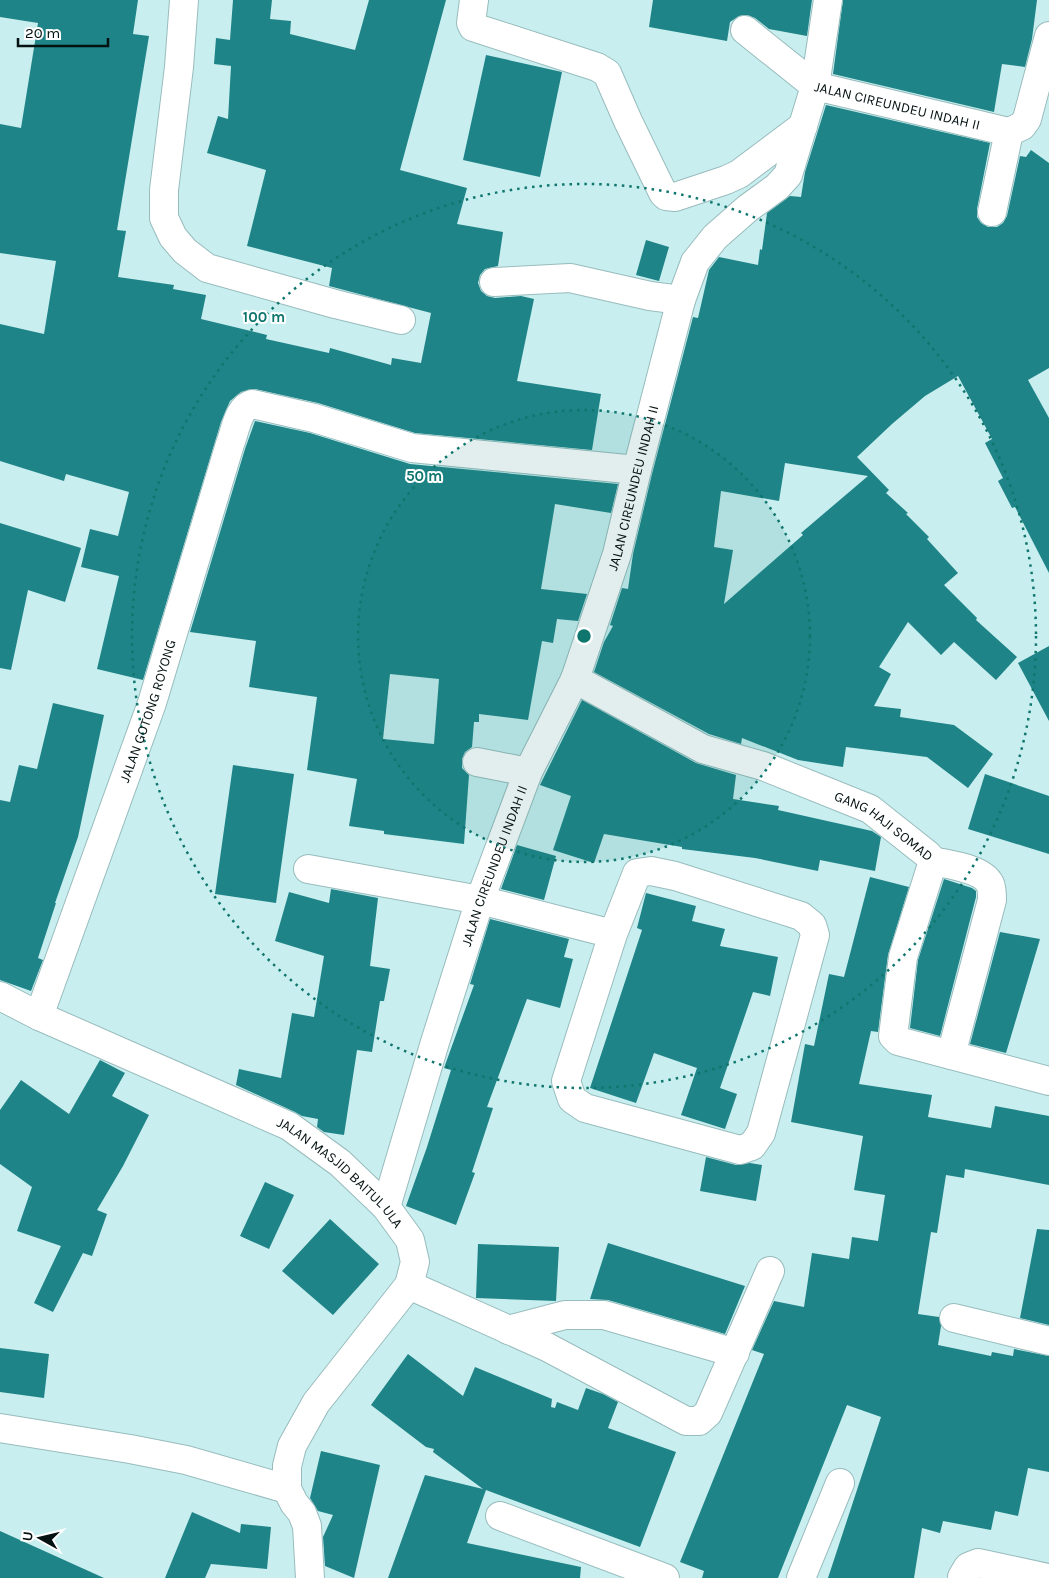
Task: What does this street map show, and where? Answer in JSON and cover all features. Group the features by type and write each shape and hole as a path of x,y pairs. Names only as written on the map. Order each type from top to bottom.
{"street":[{"path":"184,0 179,67 164,190 164,218 173,237 185,251 207,268 335,304 401,320"},
{"path":"474,0 471,23 473,27 597,67 607,73 647,161 666,196 675,196 739,174 803,126"},
{"path":"815,86 828,0"},
{"path":"745,30 815,86"},
{"path":"992,212 1009,132 1022,126 1027,118 1049,36"},
{"name":"JALAN CIREUNDEU INDAH II","path":"386,1207 480,900 528,772 575,679 616,554 680,300 695,262 715,237 788,175 815,86 1009,132"},
{"path":"494,282 570,278 650,296 680,300"},
{"name":"JALAN GOTONG ROYONG","path":"40,1016 152,703 230,444 242,410 247,405 252,404 314,418 412,448 636,470"},
{"name":"GANG HAJI SOMAD","path":"575,679 703,749 762,766 870,809 928,855 932,861 903,957 893,1034 898,1041 1049,1081"},
{"path":"477,762 528,772"},
{"path":"932,861 970,870 983,877 991,885 992,900 988,918 951,1055"},
{"path":"308,869 480,900 613,934"},
{"path":"651,871 675,876 801,916 812,925 815,935 761,1133 752,1146 740,1150 585,1108 572,1099 566,1081 613,934 637,873 651,871"},
{"name":"JALAN MASJID BAITUL ULA","path":"0,996 40,1016 289,1126 340,1163 386,1207 410,1240 415,1262 409,1285 316,1403 292,1446 287,1466 287,1489"},
{"path":"409,1285 546,1347 686,1421 699,1421 708,1413 770,1271"},
{"path":"508,1330 565,1315 604,1314 735,1353"},
{"path":"954,1318 1049,1341"},
{"path":"0,1428 130,1448 176,1458 287,1489 302,1513 307,1526 310,1578"},
{"path":"801,1578 840,1483"},
{"path":"500,1516 665,1578"},
{"path":"962,1577 968,1567 978,1563 1048,1578"}],"building":[{"path":"0,0 138,0 133,34 149,36 117,230 126,231 118,277 174,285 173,289 206,295 201,319 267,335 266,339 329,353 330,348 391,365 392,358 421,363 431,313 329,286 332,268 247,246 266,170 207,153 218,116 228,119 231,66 214,64 216,38 230,40 233,0 272,0 270,19 291,21 290,34 355,50 369,0 446,0 400,170 467,188 457,224 503,232 498,266 485,269 480,275 478,283 481,291 487,296 495,298 521,296 534,299 517,381 601,394 592,450 415,433 318,403 255,389 241,392 230,401 221,422 143,680 97,669 119,576 81,567 90,529 118,536 129,492 66,474 64,481 0,461 0,324 44,334 56,261 0,253 0,124 21,128 38,23 0,17"},
{"path":"653,0 812,0 807,36 769,29 755,18 747,15 739,16 730,22 727,41 649,27"},
{"path":"843,0 1037,0 1032,39 1025,67 1002,64 994,112 833,74"},
{"path":"486,55 562,72 540,177 463,160"},
{"path":"826,105 990,143 977,209 977,217 981,223 988,227 997,227 1003,223 1007,216 1020,156 1026,157 1031,150 1049,163 1049,368 1028,380 1049,418 1049,573 1015,507 1012,508 998,481 1003,478 985,443 992,439 958,376 925,396 857,457 889,490 886,493 908,513 906,514 929,537 927,539 958,573 944,585 977,618 976,620 1017,657 996,680 954,642 941,655 908,622 879,667 891,674 874,706 901,709 900,717 954,725 993,754 968,788 927,757 846,747 843,767 798,760 742,738 741,744 709,734 594,672 604,642 613,626 610,625 622,588 628,589 633,554 652,474 693,317 698,318 709,270 719,257 758,265 767,213 790,196 801,197 805,172","holes":["785,463 868,476 801,533 803,535 724,604 733,550 714,547 721,491 779,501"]},
{"path":"646,240 669,247 659,281 636,275"},
{"path":"255,421 310,433 410,464 618,484 611,513 555,504 541,589 587,594 578,621 557,619 553,643 542,641 528,720 479,714 479,722 474,722 472,747 465,752 462,759 462,768 469,775 464,844 384,834 384,831 349,826 357,779 307,770 317,697 249,687 256,641 190,632","holes":["390,674 439,679 434,744 383,739"]},
{"path":"0,523 81,548 65,602 28,590 11,670 0,668"},
{"path":"1049,646 1049,721 1018,663"},
{"path":"582,700 696,763 736,775 733,799 779,806 778,810 872,831 881,837 875,871 820,860 818,871 755,858 682,849 682,847 604,834 594,863 553,850 571,796 540,785"},
{"path":"53,703 104,715 78,837 38,958 43,960 31,991 0,980 0,800 10,802 19,765 37,769"},
{"path":"233,765 294,774 276,903 215,894"},
{"path":"985,774 1049,796 1049,854 968,829"},
{"path":"517,845 556,856 544,900 501,889"},
{"path":"870,877 909,887 888,955 878,1032 871,1031 859,1084 932,1095 928,1117 991,1128 995,1106 1049,1116 1049,1185 965,1169 964,1178 946,1175 937,1233 931,1232 918,1314 939,1317 941,1326 938,1345 991,1356 992,1352 1013,1356 1014,1349 1049,1356 1049,1472 1028,1468 1018,1516 995,1511 991,1530 943,1521 940,1533 922,1528 914,1578 828,1578 881,1417 847,1405 778,1578 702,1578 704,1571 680,1562 764,1354 752,1350 774,1301 804,1307 812,1253 849,1259 852,1237 878,1241 885,1195 854,1190 863,1136 791,1122 805,1044 814,1046 829,974 844,977"},
{"path":"944,879 972,888 976,891 976,897 940,1036 910,1028 918,960"},
{"path":"331,889 378,898 370,966 390,969 384,1001 380,1001 372,1052 357,1050 344,1135 324,1132 317,1127 318,1119 302,1116 236,1085 239,1069 281,1078 292,1013 314,1017 324,956 275,941 289,892 329,903"},
{"path":"646,893 696,906 692,921 725,929 720,946 778,957 770,996 753,992 720,1088 737,1094 725,1129 681,1115 697,1068 654,1053 636,1103 590,1088 642,930 637,928"},
{"path":"490,919 569,939 564,957 573,959 560,1008 527,999 487,1107 493,1108 472,1172 475,1173 456,1225 406,1206 451,1070 444,1068 474,985 470,984"},
{"path":"1000,932 1040,939 1006,1053 970,1044"},
{"path":"100,1060 125,1073 112,1096 149,1115 123,1166 97,1210 107,1214 92,1256 83,1253 53,1312 34,1303 61,1246 17,1231 32,1187 0,1164 0,1110 21,1080 69,1114"},
{"path":"706,1157 736,1165 750,1163 762,1165 756,1201 700,1191"},
{"path":"265,1182 294,1195 269,1249 240,1236"},
{"path":"330,1219 379,1264 333,1315 282,1271"},
{"path":"1037,1229 1049,1230 1049,1325 1020,1318"},
{"path":"608,1243 745,1286 725,1334 608,1300 590,1299"},
{"path":"478,1244 559,1247 556,1301 476,1298"},
{"path":"0,1348 49,1354 44,1398 0,1392"},
{"path":"408,1354 463,1396 475,1367 552,1399 551,1407 555,1408 557,1402 578,1410 586,1388 618,1402 608,1428 676,1452 640,1547 486,1490 467,1543 581,1567 580,1578 388,1578 425,1475 483,1489 433,1452 434,1449 426,1447 371,1405"},
{"path":"321,1451 380,1465 354,1578 325,1566 323,1537 333,1515 318,1511 310,1498"},
{"path":"192,1512 240,1533 241,1524 271,1527 267,1569 211,1564 205,1578 165,1578"},
{"path":"0,1531 104,1578 0,1578"}]}
